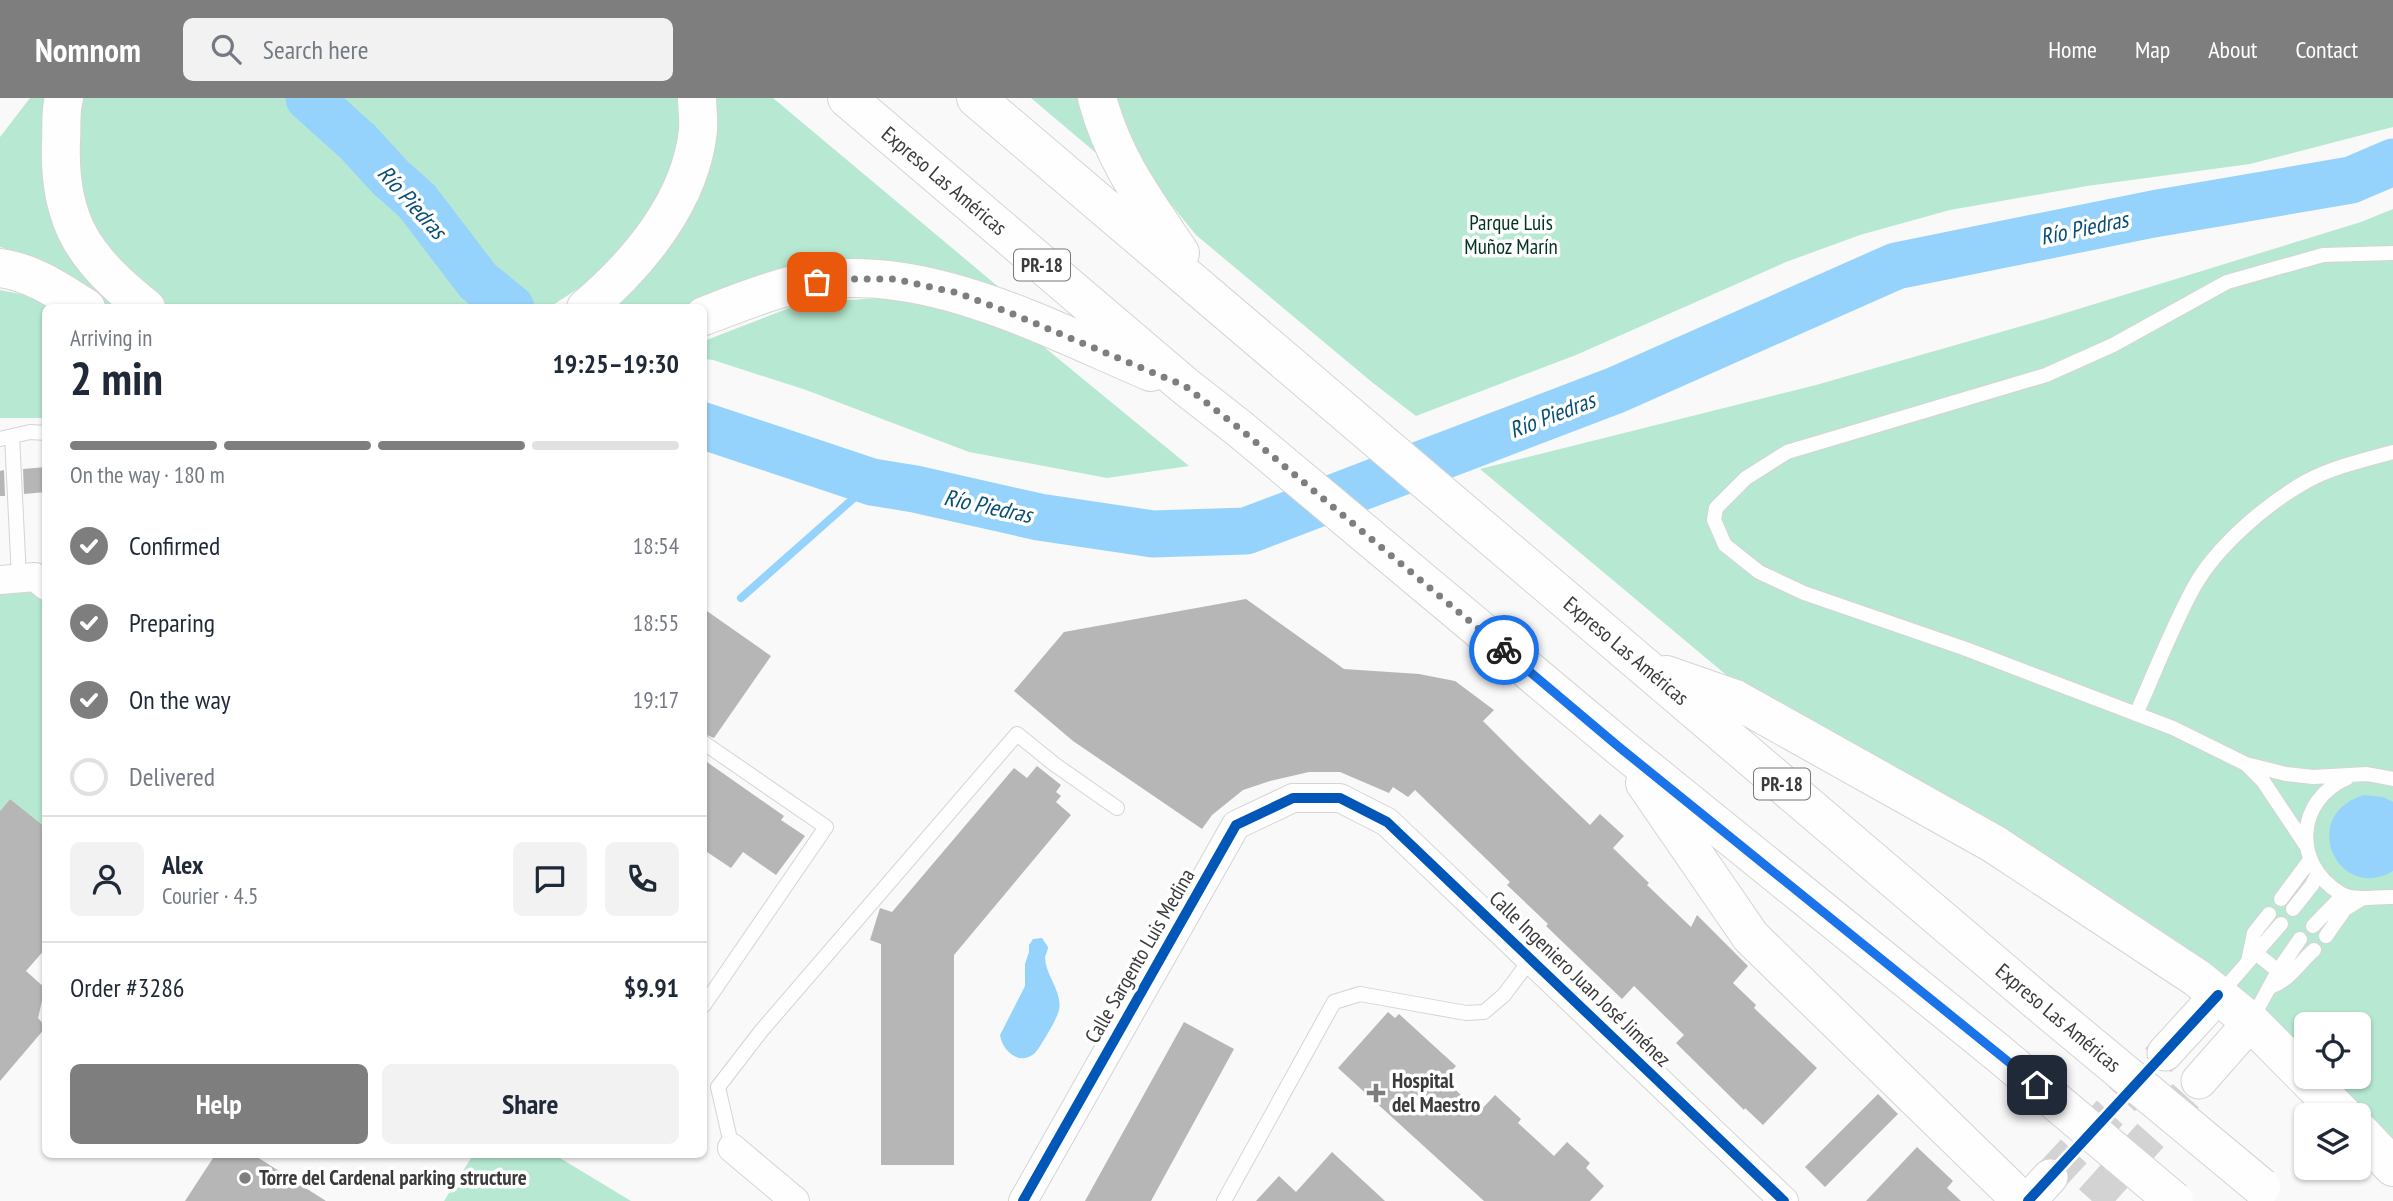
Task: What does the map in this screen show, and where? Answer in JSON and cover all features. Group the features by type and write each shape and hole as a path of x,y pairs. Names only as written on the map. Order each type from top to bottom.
{"highway":[{"path":"64,98 60,166 69,217 83,246 109,276 141,304"},
{"path":"590,304 623,272 665,220 688,173 698,131 697,98"},
{"name":"Expreso Las Américas","path":"847,98 1185,386 1240,429 1619,747 1997,1052 2174,1201"},
{"name":"Expreso Las Américas","path":"976,98 2036,1000 2270,1194"},
{"path":"1097,98 1105,126 1126,172 1207,293"},
{"path":"0,268 46,282 80,304"},
{"path":"707,315 796,284 838,279 894,279 958,293 983,302 1185,386"},
{"path":"1644,667 1735,699 1994,844 2197,978 2250,1022 2331,1103"},
{"path":"1619,747 1751,937 2033,1193"},
{"path":"2371,1144 2393,1167"}],"street":[{"name":"Calle Sargento Luis Medina","path":"1023,1201 1236,825 1293,798 1340,798"},
{"name":"Calle Ingeniero Juan José Jiménez","path":"1340,798 1387,822 1777,1199"},
{"path":"2165,1053 2218,995"},
{"path":"2199,1081 2250,1022"},
{"path":"733,1148 795,1201"}],"lane":[{"path":"2393,253 2323,255 2227,282 2113,345 2046,375 1787,452 1746,478 1716,508 1714,520 1725,545 1759,572 1804,593 1966,649 2173,728 2246,764 2286,774 2313,777 2367,774 2393,779"},
{"path":"22,581 6,437 30,432 42,433"},
{"path":"2136,714 2195,585 2213,560 2245,527 2307,481 2334,469 2393,452"},
{"path":"733,1148 718,1087 762,1030 1017,734 1054,764 1117,808"},
{"path":"707,745 825,827 707,1001"},
{"path":"2246,764 2263,781 2311,859 2343,895 2363,898 2390,896"},
{"path":"2293,909 2312,885 2308,823 2316,802 2338,782 2352,776"},
{"path":"2281,900 2311,859"},
{"path":"2312,926 2343,895"},
{"path":"2326,936 2345,909 2363,898"},
{"path":"2252,958 2254,933 2269,914"},
{"path":"2218,995 2281,924"},
{"path":"2250,1022 2278,971 2300,939"},
{"path":"2269,987 2279,984 2314,950"},
{"path":"2252,958 2278,971"},
{"path":"1224,1201 1334,1002 1360,994 1466,1013 1484,1012 1504,995 1531,959"}],"green space":[{"path":"30,98 54,98 69,253 83,276 118,304 104,304 44,265 0,247 0,137"},
{"path":"75,98 297,98 367,158 410,202 459,269 496,304 162,304 118,270 81,215"},
{"path":"318,98 683,98 678,153 649,217 611,264 554,304 515,304 495,288 400,175"},
{"path":"707,98 773,98 1007,294 949,278 707,306 707,304 614,304"},
{"path":"1031,98 1085,98 1102,158"},
{"name":"Parque Luis Muñoz Marín","path":"1117,98 2393,98 2393,127 2250,164 2087,186 1950,210 1860,235 1786,262 1576,355 1416,416 1196,235 1139,165"},
{"path":"2393,209 2393,1154 2371,1131 2371,1103 2344,1103 2330,1089 2371,1089 2371,1012 2294,1012 2294,1056 1755,699 1480,469 1816,385 2036,322 2361,222"},
{"path":"0,290 31,296 51,304 42,304 42,418 0,418"},
{"path":"895,297 993,319 1038,342 1189,466 1107,478 969,452 806,390 707,359 707,340 802,303"},
{"path":"35,587 42,591 42,826 10,799 0,811 0,593"},
{"path":"471,1158 560,1158 631,1201 444,1201"}],"water":[{"path":"2364,795 2383,797 2393,802 2393,871 2373,878 2356,876 2342,867 2333,853 2329,837 2333,820 2344,805"},
{"path":"1042,938 1048,947 1046,964 1060,1003 1059,1010 1035,1053 1029,1057 1017,1057 1004,1046 1000,1035 1025,986 1025,964 1029,945 1033,939"}],"building":[{"path":"42,467 42,492 24,494 23,469"},
{"path":"4,470 5,496 0,496 0,471"},
{"path":"1246,599 1344,669 1419,674 1455,681 1494,710 1483,721 1590,825 1600,814 1624,836 1613,848 1649,883 1647,885 1691,927 1697,915 1748,966 1733,983 1756,1005 1754,1008 1817,1068 1763,1125 1745,1108 1744,1110 1676,1043 1684,1035 1634,986 1622,999 1546,926 1548,924 1507,885 1510,882 1415,790 1408,797 1393,787 1389,793 1340,772 1309,772 1243,790 1212,815 1202,829 1073,741 1014,691 1064,632"},
{"path":"707,611 771,656 714,738 707,735"},
{"path":"707,762 784,816 781,820 805,836 776,875 743,852 731,868 707,852"},
{"path":"1037,766 1061,785 1056,792 1061,796 1056,802 1071,815 954,955 954,1165 881,1165 881,944 870,940 880,908 892,912 1014,768 1027,778"},
{"path":"10,799 42,825 42,953 26,971 42,985 38,1018 42,1022 42,1032 0,1081 0,811"},
{"path":"1388,1012 1395,1018 1399,1014 1456,1066 1444,1079 1479,1112 1495,1095 1521,1119 1518,1123 1554,1156 1567,1142 1590,1163 1586,1168 1604,1186 1590,1201 1484,1201 1338,1068"},
{"path":"1184,1022 1234,1049 1151,1201 1085,1201"},
{"path":"1878,1094 1898,1114 1825,1187 1805,1167"},
{"path":"1917,1147 1953,1181 1947,1188 1961,1201 1866,1201"},
{"path":"1332,1152 1385,1201 1256,1201 1279,1176 1296,1192"},
{"name":"Torre del Cardenal parking structure","path":"213,1158 259,1158 326,1201 185,1201"}],"waterway":[{"name":"Río Piedras","path":"309,98 417,201 478,281 506,304"},
{"name":"Río Piedras","path":"707,427 872,482 1039,517 1153,534 1246,531 1616,390 1896,266 2153,214 2351,180 2393,162"},
{"path":"741,598 872,482"}],"tunnel":[{"path":"2050,1177 2165,1053"},
{"path":"2092,1201 2199,1081"}],"cycle path":[{"path":"1023,1201 1236,825 1293,798 1340,798 1387,822 1784,1201"},
{"path":"2028,1201 2218,995"}],"way so far":[{"path":"817,282 838,279 894,279 958,293 1185,386 1504,650"}],"place":[{"name":"Hospital del Maestro","path":"1376,1093"},
{"name":"Torre del Cardenal parking structure","path":"245,1178"}],"route":[{"path":"1504,650 1619,747 2037,1085"}]}
